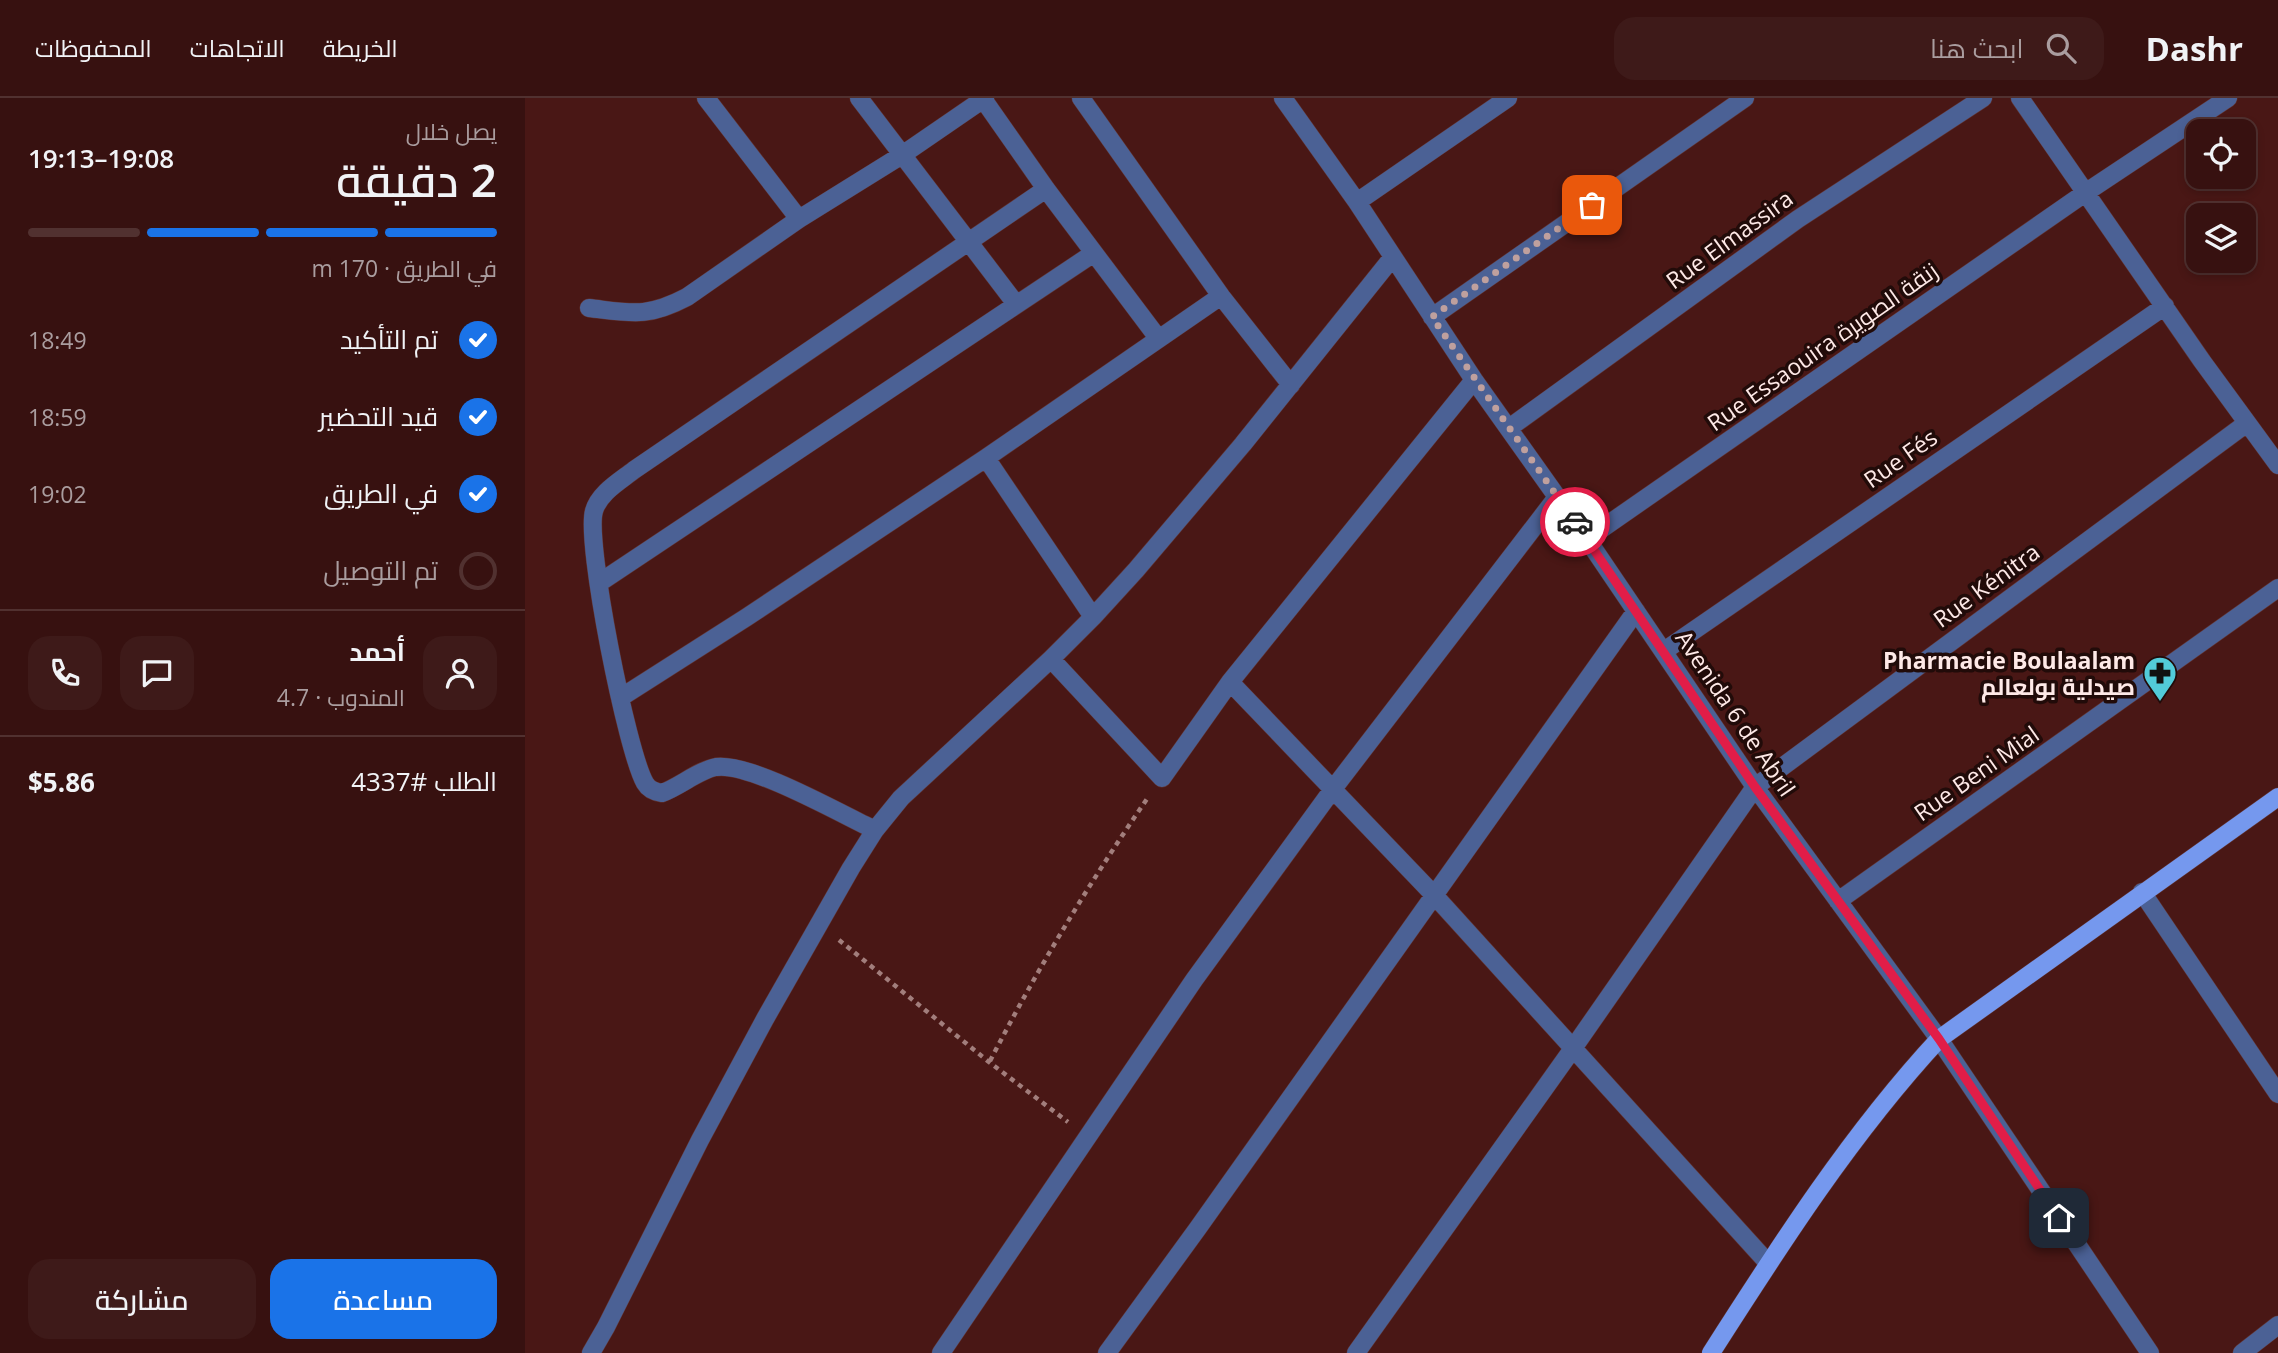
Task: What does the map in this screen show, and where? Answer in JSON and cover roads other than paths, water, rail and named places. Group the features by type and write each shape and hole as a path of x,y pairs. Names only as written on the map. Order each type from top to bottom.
{"main road":[{"path":"1711,1353 1768,1263 1873,1115 1904,1076 1939,1039 2278,797"}],"street":[{"path":"706,98 799,219"},
{"path":"859,98 1016,304"},
{"path":"1081,98 1221,296 1291,385"},
{"name":"Avenida 6 de Abril","path":"1283,98 1357,202 1432,317 1755,787 1939,1039 2150,1353"},
{"path":"1357,202 1508,98"},
{"path":"1432,317 1745,98"},
{"name":"Rue Elmassira","path":"1509,428 1798,219 1983,98"},
{"path":"2019,98 2278,465"},
{"name":"Rue Essaouira زنقة الصويرة","path":"1587,539 2085,193 2228,98"},
{"path":"589,308 630,313 651,312 671,306 984,99 1046,189 1158,338"},
{"path":"875,830 765,777 729,766 712,767 662,793 646,787 629,738 620,698 599,583 592,518 594,508 600,498 634,470 1046,189"},
{"path":"599,583 1094,253"},
{"path":"591,1353 700,1140 875,830 901,798 1093,617 1181,518 1392,258"},
{"path":"620,698 986,458 1221,296"},
{"name":"Rue Fés","path":"1664,651 2165,306"},
{"path":"1051,659 1162,778 1230,682 1475,380"},
{"name":"Rue Kénitra","path":"1356,1353 1755,787 2247,423"},
{"path":"986,458 1093,617"},
{"path":"941,1353 1194,980 1333,789 1557,496"},
{"name":"Rue Beni Mial","path":"1838,901 2278,588"},
{"path":"1107,1353 1636,611"},
{"path":"1230,682 1434,895 1768,1263"},
{"path":"2142,892 2277,1090"},
{"path":"2242,1353 2278,1325"}],"place":[{"name":"Pharmacie Boulaalam صيدلية بولعالم","path":"2160,703"}]}
